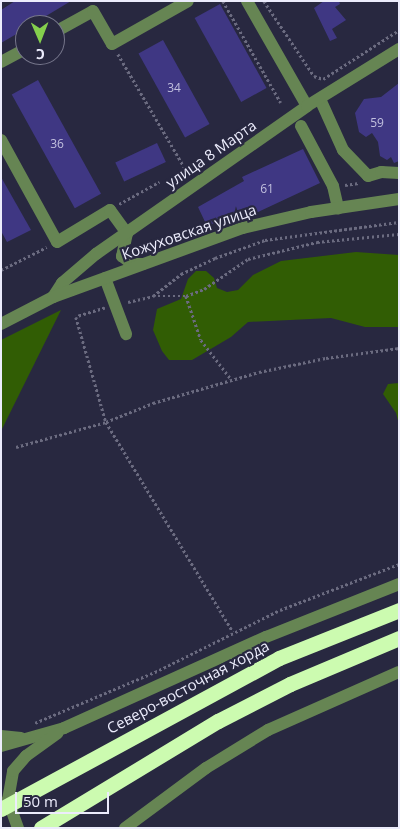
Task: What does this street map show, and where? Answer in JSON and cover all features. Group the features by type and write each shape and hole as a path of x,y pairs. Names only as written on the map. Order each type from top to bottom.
{"highway":[{"name":"Северо-восточная хорда","path":"1,809 280,658 399,610"},
{"path":"42,828 218,721 290,684 399,638"}],"street":[{"path":"65,26 93,11 112,44 188,1"},
{"path":"247,1 307,106"},
{"name":"улица 8 Марта","path":"52,298 80,268 126,233 307,106 399,49"},
{"path":"1,62 15,54"},
{"path":"320,99 343,150 368,176 381,172 399,173"},
{"path":"300,126 333,186 338,208"},
{"path":"1,140 57,242 110,210 126,233 122,256 132,264 145,264"},
{"name":"Кожуховская улица","path":"52,298 243,228 338,208 399,199"},
{"path":"105,278 126,334"},
{"path":"1,324 52,298"},
{"path":"1,746 64,728 266,637 399,584"},
{"path":"125,828 252,739 339,696 399,672"},
{"path":"18,828 8,800 13,771 26,756 64,728"},
{"path":"1,736 26,739"}],"path":[{"path":"223,1 281,103"},
{"path":"264,1 314,76 323,78 399,30"},
{"path":"112,44 184,168"},
{"path":"110,210 159,182"},
{"path":"153,296 182,274 265,240 399,222"},
{"path":"233,632 106,422 76,317 153,296 186,296 204,289 248,259 317,242 399,234"},
{"path":"1,270 57,242"},
{"path":"186,296 201,340 231,379"},
{"path":"16,447 106,422 231,379 326,358 399,348"},
{"path":"28,725 159,670 280,610 399,564"}],"green space":[{"path":"356,252 399,255 399,327 365,327 331,318 248,322 231,337 192,360 169,360 162,351 153,330 157,309 181,299 188,279 196,271 206,271 214,278 217,288 227,292 238,290 253,275 281,261"},
{"path":"61,310 1,431 1,340"},
{"path":"399,383 399,424 396,413 383,394 388,384"}],"building":[{"path":"15,1 71,1 48,15 15,15 15,35 1,43 1,10"},
{"path":"324,1 339,1 340,4 335,7 346,20 332,29 337,38 330,41 314,8"},
{"path":"220,4 267,88 241,102 195,18"},
{"path":"163,40 210,124 185,138 139,54"},
{"path":"38,80 101,194 75,208 12,95"},
{"path":"399,83 399,161 394,163 391,157 387,160 380,156 378,142 372,133 366,137 359,132 355,113 364,99 381,97"},
{"path":"157,143 166,162 124,181 115,162"},
{"path":"303,149 320,183 258,212 244,216 242,212 207,226 198,207 244,181 242,177"},
{"path":"1,177 31,230 7,242 1,231"}]}
